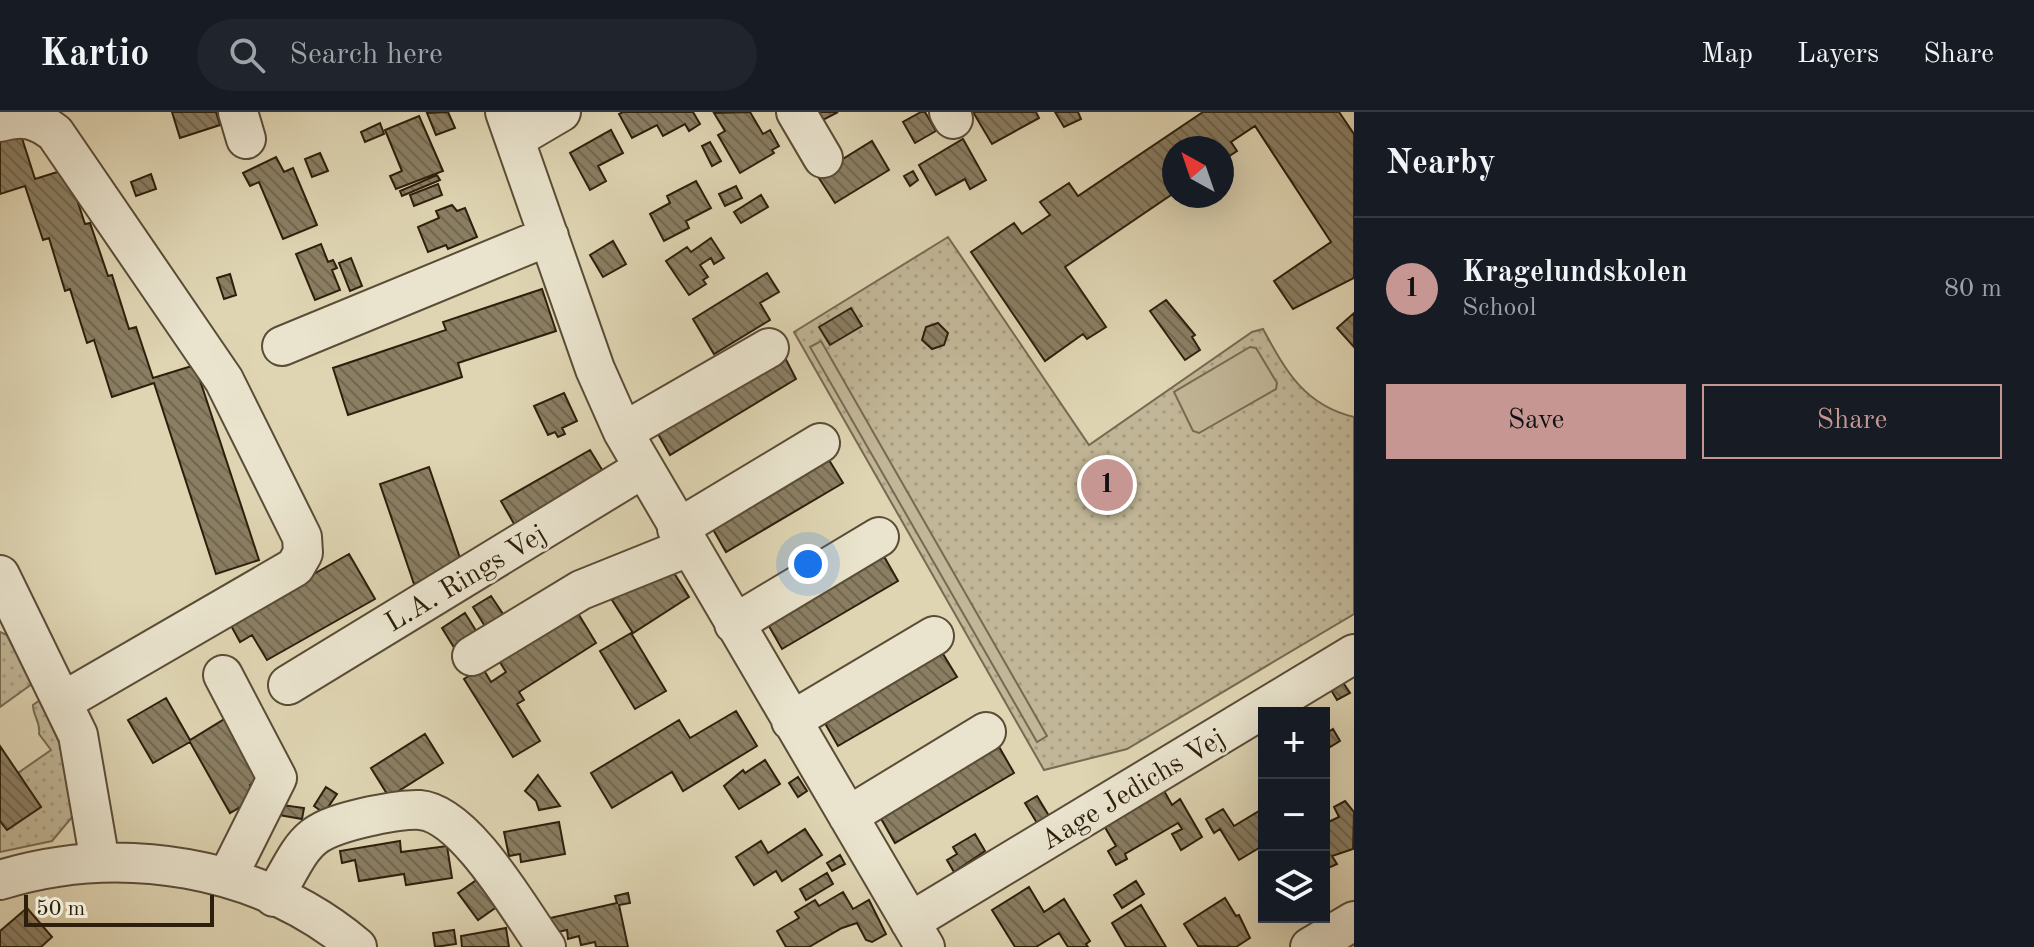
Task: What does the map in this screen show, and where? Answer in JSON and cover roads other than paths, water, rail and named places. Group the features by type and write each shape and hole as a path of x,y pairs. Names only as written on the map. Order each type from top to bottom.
{"street":[{"path":"561,112 510,125 595,369 642,469 917,934"},
{"path":"796,112 823,158"},
{"path":"0,122 22,118 38,120 55,133 224,380 302,537 303,553 295,567 62,702"},
{"path":"282,346 549,236"},
{"path":"623,432 769,348"},
{"path":"472,656 581,590 683,538 820,443"},
{"name":"L.A. Rings Vej","path":"288,685 642,469"},
{"path":"734,624 879,537"},
{"path":"0,575 8,614 62,702 78,735 88,772 100,862"},
{"path":"791,721 934,636"},
{"name":"Aage Jedichs Vej","path":"917,934 1354,654"},
{"path":"223,675 277,778 227,878"},
{"path":"848,816 986,732"},
{"path":"274,897 311,837 327,826 384,813 421,810 447,819 469,840 546,947"},
{"path":"0,880 62,866 100,862 141,862 227,878 307,912 357,947"},
{"path":"1310,947 1354,921"}],"place":[{"name":"Kragelundskolen","path":"1107,485"}]}
